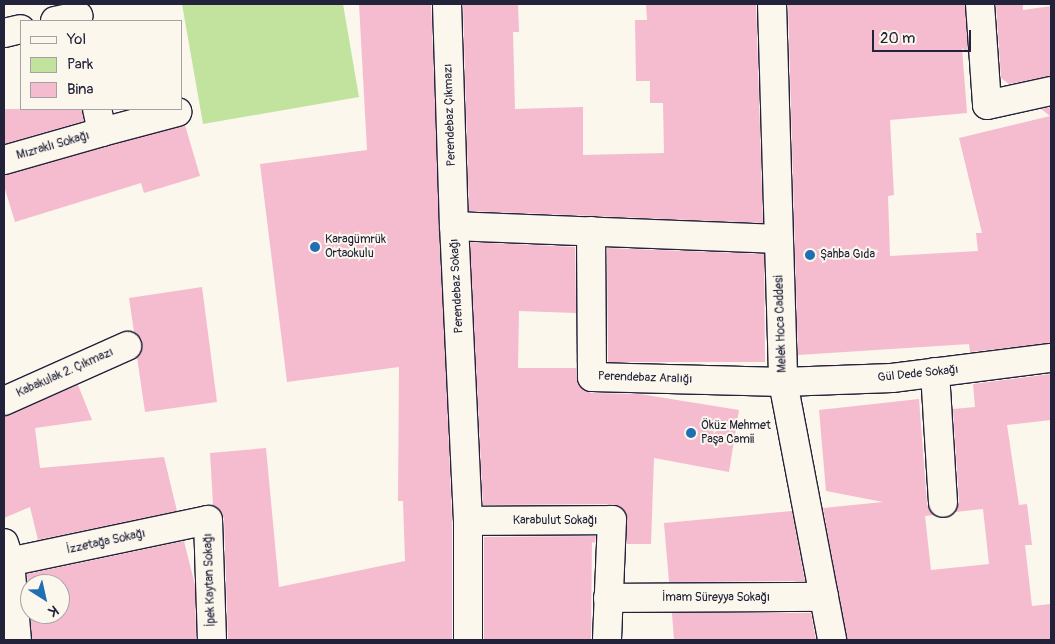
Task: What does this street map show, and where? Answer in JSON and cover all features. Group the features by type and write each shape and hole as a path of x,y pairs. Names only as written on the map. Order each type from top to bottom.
{"street":[{"name":"Perendebaz Çıkmazı","path":"447,4 454,226"},
{"name":"Melek Hoca Caddesi","path":"772,4 783,382 832,640"},
{"path":"980,4 987,105 1051,91"},
{"path":"4,33 20,29"},
{"name":"Mızraklı Sokağı","path":"4,160 100,120 176,112"},
{"name":"Perendebaz Sokağı","path":"468,640 468,521 454,226 778,239"},
{"name":"Perendebaz Aralığı","path":"591,231 592,377 783,382"},
{"name":"Kabakulak 2. Çıkmazı","path":"4,401 127,346"},
{"name":"Gül Dede Sokağı","path":"783,382 934,372 1051,358"},
{"path":"934,372 943,503"},
{"name":"İzzetağa Sokağı","path":"6,556 208,520"},
{"name":"İpek Kaytan Sokağı","path":"208,520 212,640"},
{"name":"Karabulut Sokağı","path":"468,521 612,520 607,640"},
{"path":"6,556 17,640"},
{"name":"İmam Süreyya Sokağı","path":"608,598 824,597"}],"green space":[{"path":"182,4 343,4 359,97 203,124"}],"building":[{"path":"359,4 431,4 452,521 452,640 228,640 224,519 220,511 213,505 210,453 266,448 279,587 405,561 403,501 398,501 399,367 287,382 260,164 367,150"},
{"path":"463,4 518,4 519,32 513,32 515,109 583,107 583,155 664,153 663,103 650,103 650,81 636,81 635,20 647,20 646,4 756,4 763,223 469,211"},
{"path":"788,4 965,4 968,53 962,48 967,113 890,120 894,195 888,196 890,256 978,251 976,233 982,233 959,138 1050,116 1041,109 1051,107 1051,343 970,352 969,344 798,355"},
{"path":"996,4 1023,4 1023,10 1051,6 1051,76 1009,84 1001,78"},
{"path":"4,109 82,110 84,121 4,144"},
{"path":"185,125 200,176 144,193 141,183 15,222 4,186 4,175"},
{"path":"470,242 575,247 576,313 519,311 518,368 576,368 579,385 591,393 640,394 739,410 729,472 654,458 651,544 627,544 626,513 612,504 483,505"},
{"path":"607,248 764,254 765,362 608,362"},
{"path":"202,287 217,402 145,412 137,357 143,347 141,339 134,332 129,298"},
{"path":"1051,374 1051,420 1007,425 1019,505 1027,504 1032,545 1025,545 1032,606 1051,604 1051,640 847,640 823,508 883,502 826,491 819,410 919,399 927,504 933,515 925,516 931,570 989,564 983,509 955,512 959,502 953,409 975,407 973,384"},
{"path":"78,385 92,420 35,428 40,468 164,457 177,511 38,540 30,507 4,518 4,416"},
{"path":"792,511 805,581 669,582 664,523"},
{"path":"596,536 595,543 592,542 591,640 484,640 484,537"},
{"path":"184,541 195,585 196,640 32,640 31,624 70,624 70,574 27,574"},
{"path":"672,613 811,613 816,640 674,640"}],"place":[{"name":"Karagümrük Ortaokulu","path":"315,247"},
{"name":"Şahba Gıda","path":"810,255"},
{"name":"Öküz Mehmet Paşa Camii","path":"691,433"}]}
